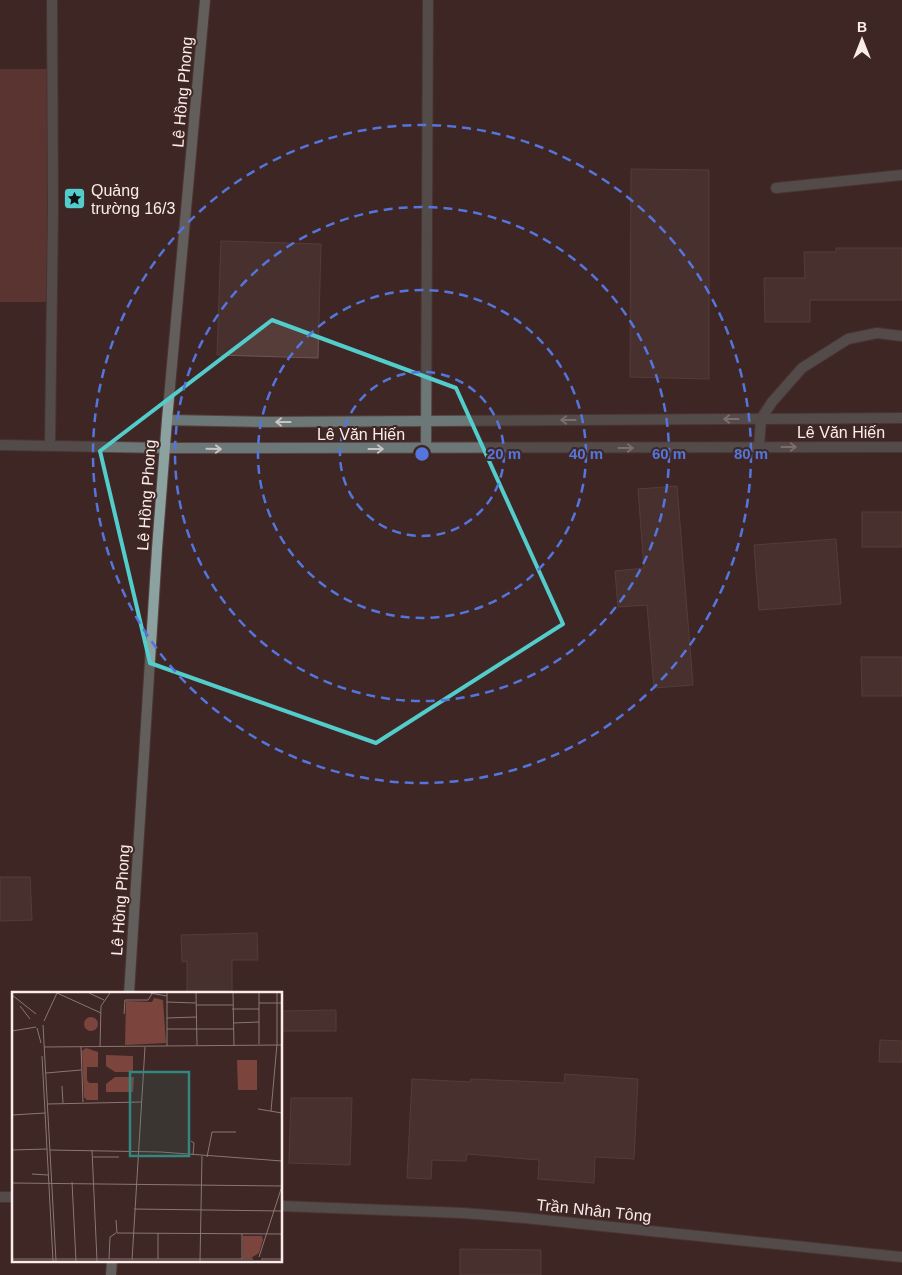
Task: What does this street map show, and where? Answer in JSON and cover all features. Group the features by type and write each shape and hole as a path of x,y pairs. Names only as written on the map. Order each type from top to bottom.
{"street":[{"path":"50,445 53,209 52,0"},
{"name":"Lê Hồng Phong","path":"130,992 157,549 205,0"},
{"path":"426,449 428,0"},
{"path":"776,188 902,175"},
{"path":"759,448 761,419 772,402 802,368 848,339 877,333 902,336"},
{"name":"Lê Văn Hiến","path":"167,420 268,422 902,418"},
{"name":"Lê Văn Hiến","path":"0,445 426,449 902,447"},
{"name":"Trần Nhân Tông","path":"282,1206 463,1213 525,1218 902,1257"},
{"path":"111,1275 112,1262"}],"highlighted area":[{"path":"272,320 456,388 563,624 376,743 150,663 100,451"}],"shaded area":[{"path":"0,69 52,69 52,302 0,302"}],"building":[{"path":"631,169 709,170 709,379 630,377"},
{"path":"221,241 321,244 318,358 217,355"},
{"path":"836,248 902,248 902,300 810,300 810,322 765,322 764,278 805,278 804,252 836,252"},
{"path":"677,486 693,685 654,688 647,605 618,607 615,571 644,568 638,489"},
{"path":"862,512 902,512 902,547 862,547"},
{"path":"836,539 841,604 759,610 754,545"},
{"path":"861,657 902,657 902,696 862,696"},
{"path":"0,877 30,877 32,920 0,921"},
{"path":"257,933 258,960 232,960 232,992 187,992 187,961 182,962 181,935"},
{"path":"336,1010 336,1031 282,1031 282,1011"},
{"path":"880,1040 902,1041 902,1062 879,1062"},
{"path":"565,1074 638,1079 634,1159 595,1157 594,1183 538,1179 539,1160 467,1154 466,1161 432,1160 431,1179 407,1178 412,1079 470,1082 471,1079 564,1083"},
{"path":"291,1098 352,1098 350,1165 289,1163"},
{"path":"460,1249 541,1250 541,1275 460,1275"}],"place":[{"name":"Quảng trường 16/3","path":"75,199"}]}
